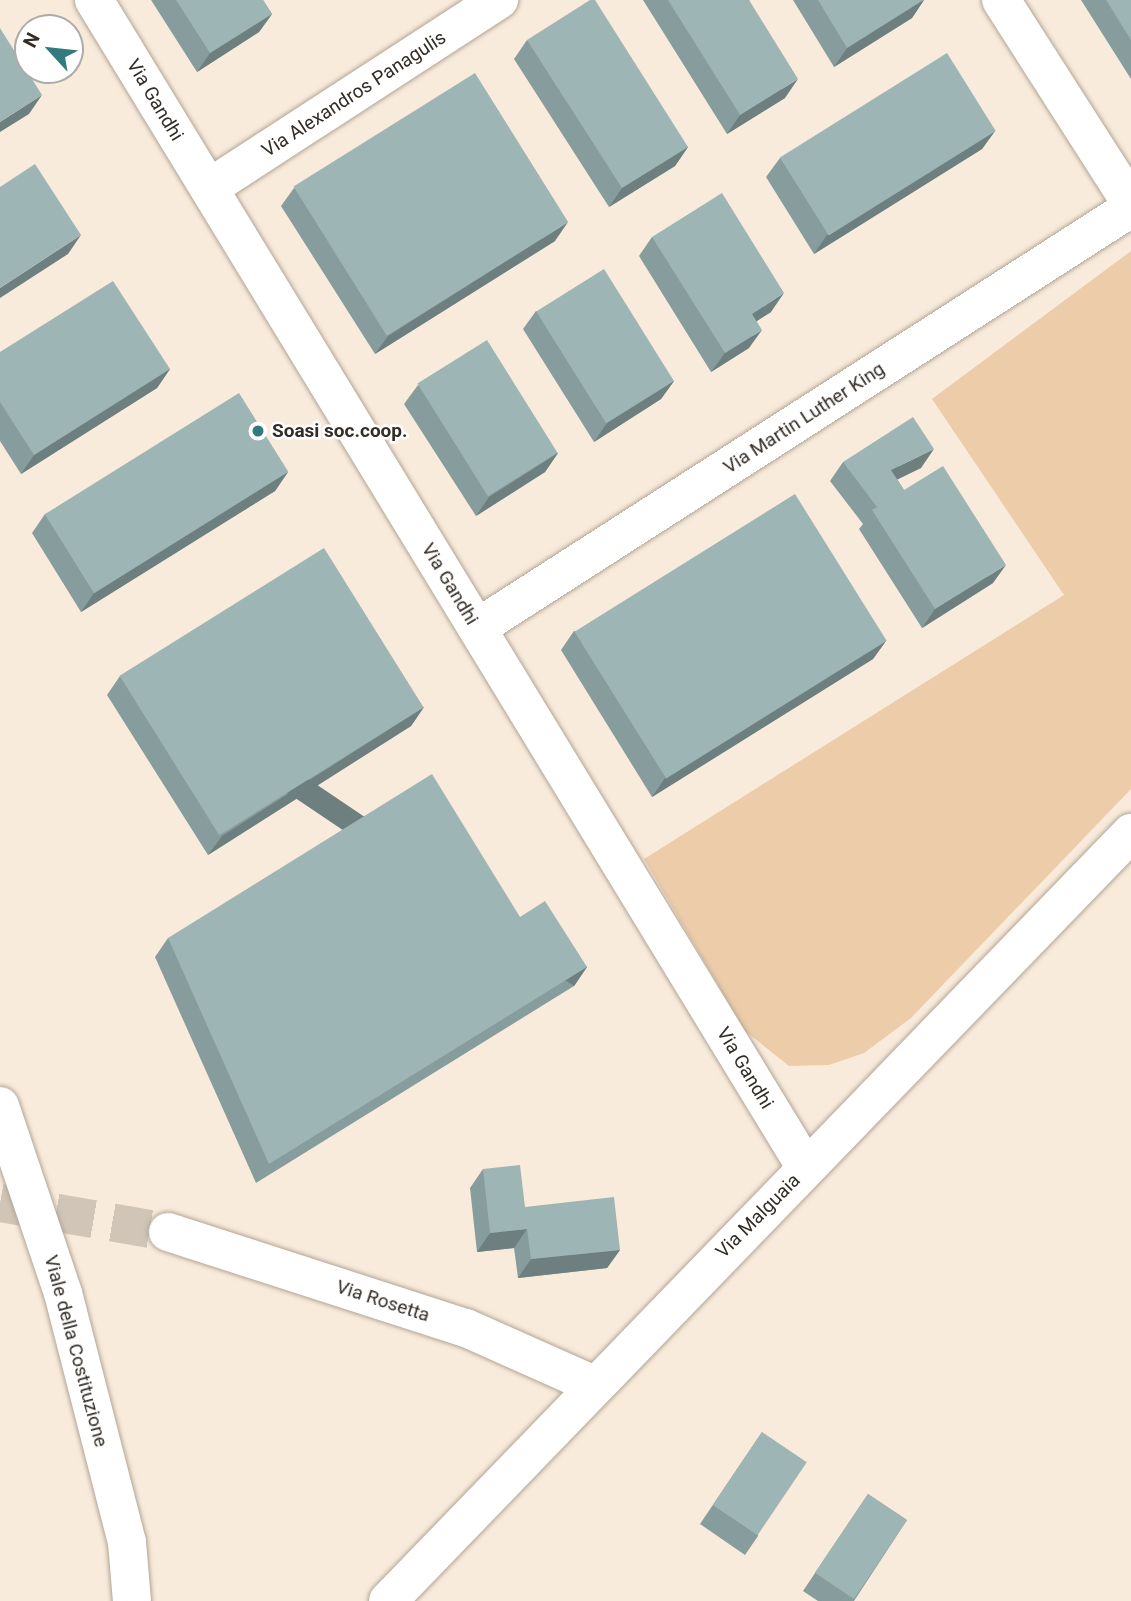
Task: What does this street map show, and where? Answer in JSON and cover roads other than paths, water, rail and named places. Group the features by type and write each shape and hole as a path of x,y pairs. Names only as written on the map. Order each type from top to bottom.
{"street":[{"name":"Via Gandhi","path":"94,0 806,1168"},
{"name":"Via Alexandros Panagulis","path":"209,188 499,0"},
{"name":"Via Martin Luther King","path":"477,628 1131,205 1002,0"},
{"name":"Via Malguaia","path":"388,1601 592,1384 1131,833"},
{"name":"Viale della Costituzione","path":"0,1106 66,1306 127,1542 132,1601"},
{"name":"Via Rosetta","path":"169,1232 466,1328 592,1384"}],"tunnel":[{"path":"0,1203 168,1232"}],"place":[{"name":"Soasi soc.coop.","path":"258,431"}]}
